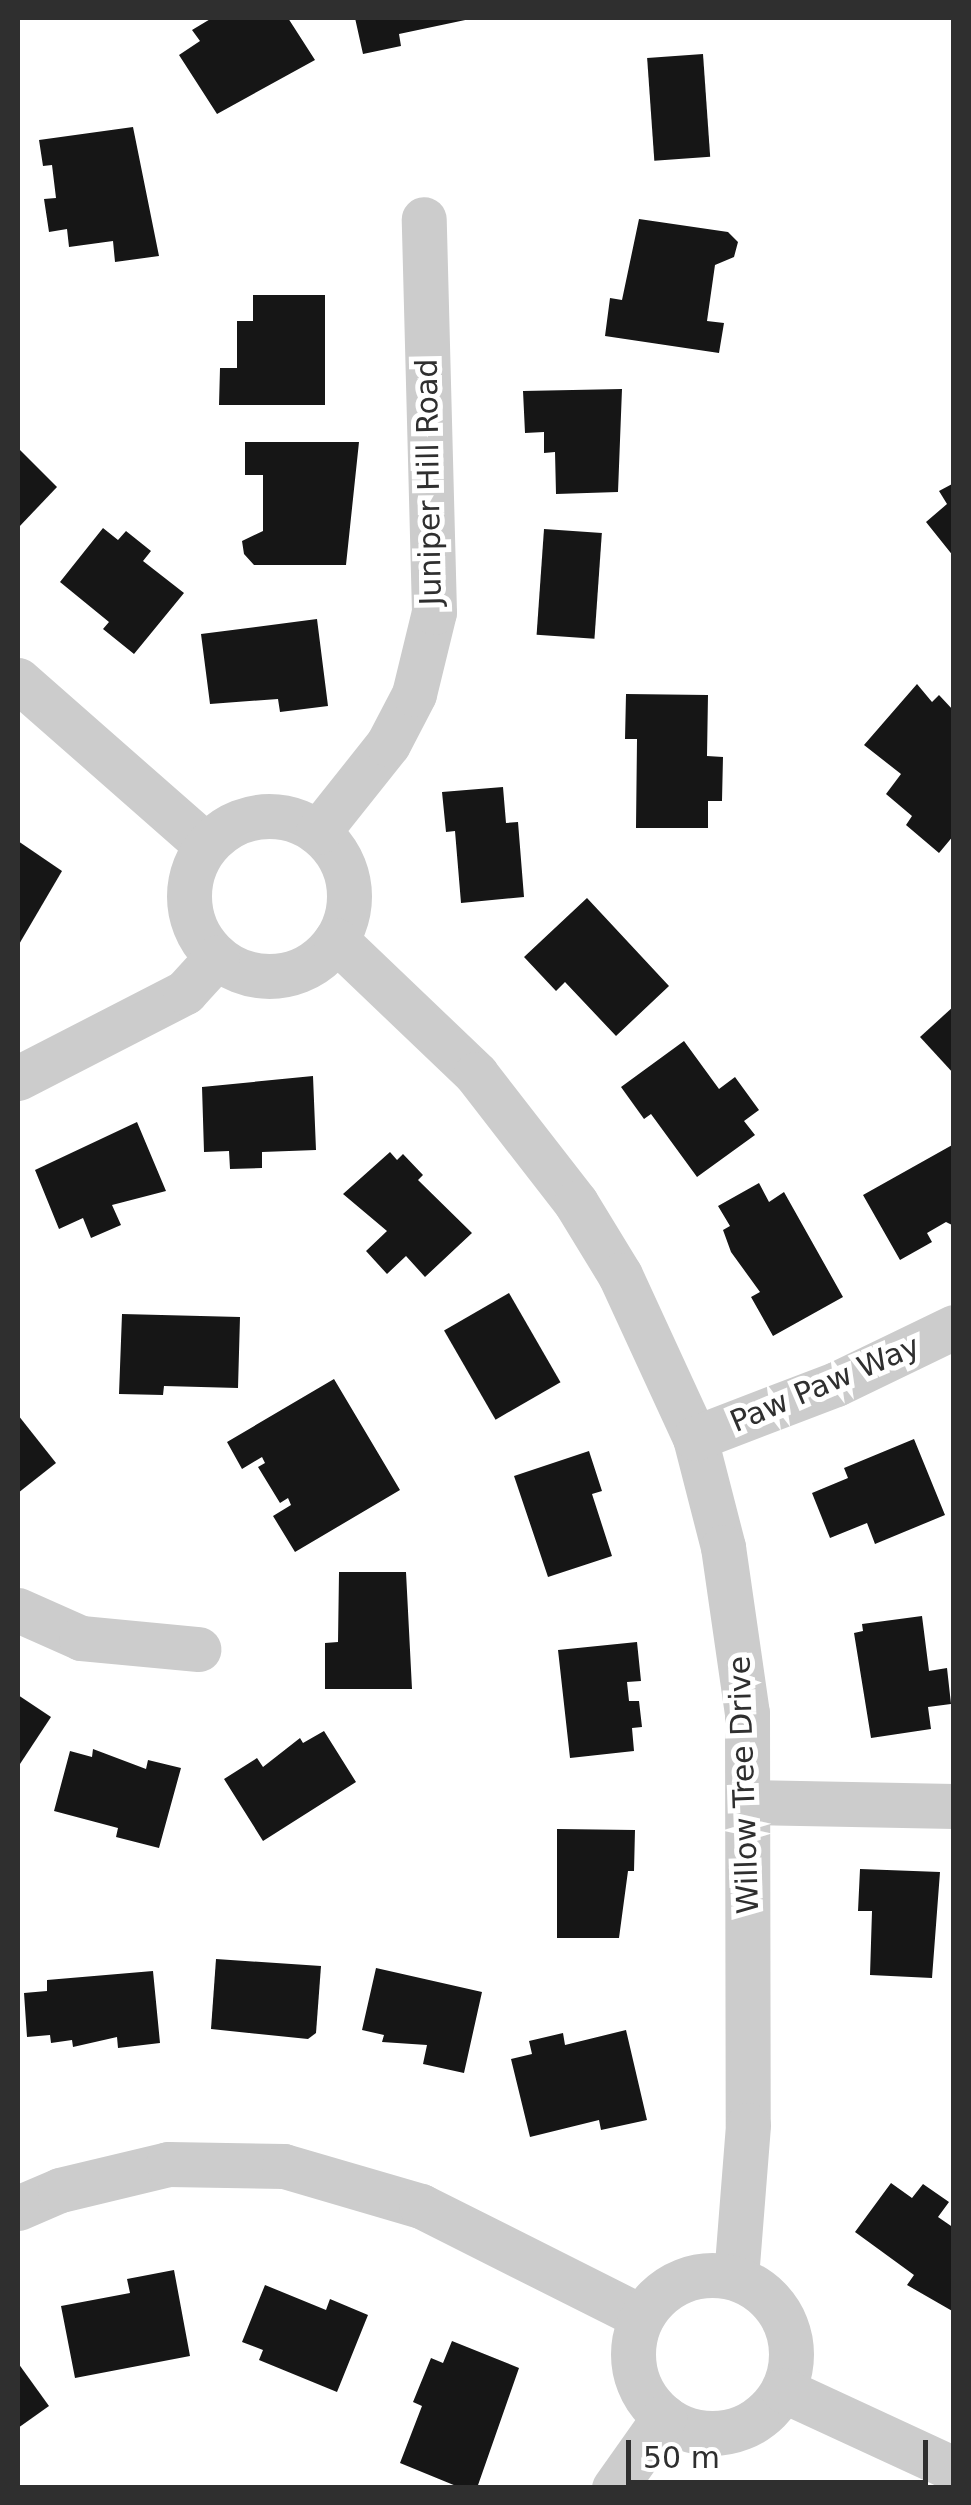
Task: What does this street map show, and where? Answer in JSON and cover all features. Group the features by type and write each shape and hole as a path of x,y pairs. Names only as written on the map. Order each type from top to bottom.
{"street":[{"name":"Juniper Hill Road","path":"318,832 388,744 414,694 434,612 424,219"},
{"path":"18,680 206,845"},
{"path":"272,816 318,832 345,870 346,918 336,940 294,972 267,976 217,957 191,916 191,879 206,845 236,824 272,816"},
{"name":"Willow Tree Drive","path":"336,940 476,1074 576,1203 637,1309 695,1438 741,1656 749,1802 748,2125 736,2278"},
{"path":"18,1078 184,992 217,957"},
{"name":"Paw Paw Way","path":"695,1438 836,1384 954,1327"},
{"path":"18,1610 81,1638 198,1650"},
{"path":"749,1802 954,1806"},
{"path":"18,2208 60,2190 168,2164 284,2166 403,2199 642,2317"},
{"path":"736,2278 774,2303 786,2323 792,2346 783,2390 766,2412 730,2430 689,2429 664,2417 638,2382 633,2360 642,2317 682,2280 736,2278"},
{"path":"783,2390 954,2469"},
{"path":"614,2488 664,2417"}],"building":[{"path":"212,18 288,18 315,60 217,114 179,55 200,41 192,30"},
{"path":"355,18 470,19 399,34 401,46 363,54"},
{"path":"703,54 710,157 654,161 647,58"},
{"path":"133,127 159,256 115,262 113,241 69,247 67,229 49,232 44,199 56,198 52,165 43,166 39,140"},
{"path":"639,219 728,232 738,242 734,257 715,265 707,321 724,323 719,353 605,336 610,298 622,300"},
{"path":"253,295 325,295 325,405 219,405 220,368 237,368 237,321 253,321"},
{"path":"622,389 618,492 556,494 555,452 544,453 544,432 525,433 523,391"},
{"path":"245,442 359,442 346,565 254,565 244,554 242,541 263,531 263,475 245,475"},
{"path":"18,448 57,487 18,528"},
{"path":"954,483 954,557 926,522 947,504 939,491"},
{"path":"103,528 118,540 126,531 151,551 143,561 184,593 134,654 103,629 109,622 60,582"},
{"path":"544,529 602,533 594,639 537,635"},
{"path":"317,619 328,706 280,712 278,699 210,704 201,634"},
{"path":"917,684 932,702 939,695 954,711 954,835 939,853 906,825 912,816 886,794 901,774 864,745"},
{"path":"626,694 708,695 707,756 723,757 722,801 708,801 708,828 636,828 637,739 625,739"},
{"path":"503,787 506,823 518,822 524,897 461,903 455,831 446,832 442,792"},
{"path":"18,841 62,871 18,946"},
{"path":"587,898 669,986 616,1036 565,982 556,991 524,957"},
{"path":"954,1006 954,1074 920,1037"},
{"path":"684,1041 719,1089 735,1077 759,1110 744,1121 755,1135 697,1177 651,1114 644,1119 621,1087"},
{"path":"313,1076 316,1150 262,1152 262,1168 230,1169 229,1151 204,1152 202,1087"},
{"path":"137,1122 166,1191 112,1205 121,1225 91,1238 83,1218 59,1229 35,1170"},
{"path":"954,1144 954,1226 946,1222 927,1233 932,1242 900,1260 863,1195"},
{"path":"390,1152 397,1160 403,1154 423,1175 418,1180 472,1233 425,1277 406,1256 387,1274 366,1251 387,1231 343,1194"},
{"path":"759,1183 769,1202 784,1192 843,1297 773,1336 751,1297 760,1292 731,1252 723,1230 730,1226 718,1206"},
{"path":"509,1293 560,1382 496,1420 444,1330"},
{"path":"122,1314 240,1317 238,1388 164,1386 163,1395 119,1394"},
{"path":"334,1379 400,1490 295,1552 273,1516 291,1505 288,1498 280,1503 258,1467 265,1463 262,1457 242,1469 227,1442"},
{"path":"18,1415 56,1463 18,1493"},
{"path":"914,1439 945,1515 875,1544 867,1523 830,1538 812,1493 848,1478 844,1468"},
{"path":"589,1451 602,1491 592,1494 612,1556 548,1577 514,1476"},
{"path":"339,1572 406,1572 412,1689 325,1689 325,1643 338,1642"},
{"path":"922,1616 929,1671 947,1668 951,1704 928,1707 931,1729 871,1738 854,1633 863,1631 862,1624"},
{"path":"637,1642 641,1681 627,1682 629,1701 639,1701 642,1727 632,1728 634,1751 570,1758 558,1650"},
{"path":"18,1695 51,1717 18,1767"},
{"path":"324,1731 356,1782 263,1841 224,1779 257,1758 263,1767 300,1738 303,1743"},
{"path":"93,1749 146,1769 148,1760 181,1768 159,1848 116,1837 118,1828 54,1811 70,1751 92,1757"},
{"path":"557,1829 635,1830 634,1871 628,1871 619,1938 557,1938"},
{"path":"860,1869 940,1872 932,1978 870,1975 872,1911 858,1911"},
{"path":"216,1959 321,1966 316,2033 308,2039 211,2029"},
{"path":"376,1968 482,1992 464,2073 423,2064 427,2045 382,2042 384,2035 362,2030"},
{"path":"153,1971 160,2043 118,2048 117,2037 73,2047 72,2040 51,2043 50,2035 27,2037 24,1993 47,1991 47,1980"},
{"path":"626,2030 647,2120 601,2130 599,2120 530,2137 511,2059 532,2054 529,2041 563,2033 565,2045"},
{"path":"891,2183 912,2198 923,2184 949,2202 938,2217 954,2228 954,2312 907,2285 914,2275 855,2232"},
{"path":"174,2270 190,2356 75,2378 61,2306 130,2293 127,2279"},
{"path":"265,2285 326,2310 330,2299 368,2315 337,2392 259,2360 263,2350 242,2342"},
{"path":"452,2341 519,2368 477,2488 461,2488 400,2463 422,2406 413,2402 431,2358 443,2363"},
{"path":"18,2363 49,2406 18,2428"}]}
